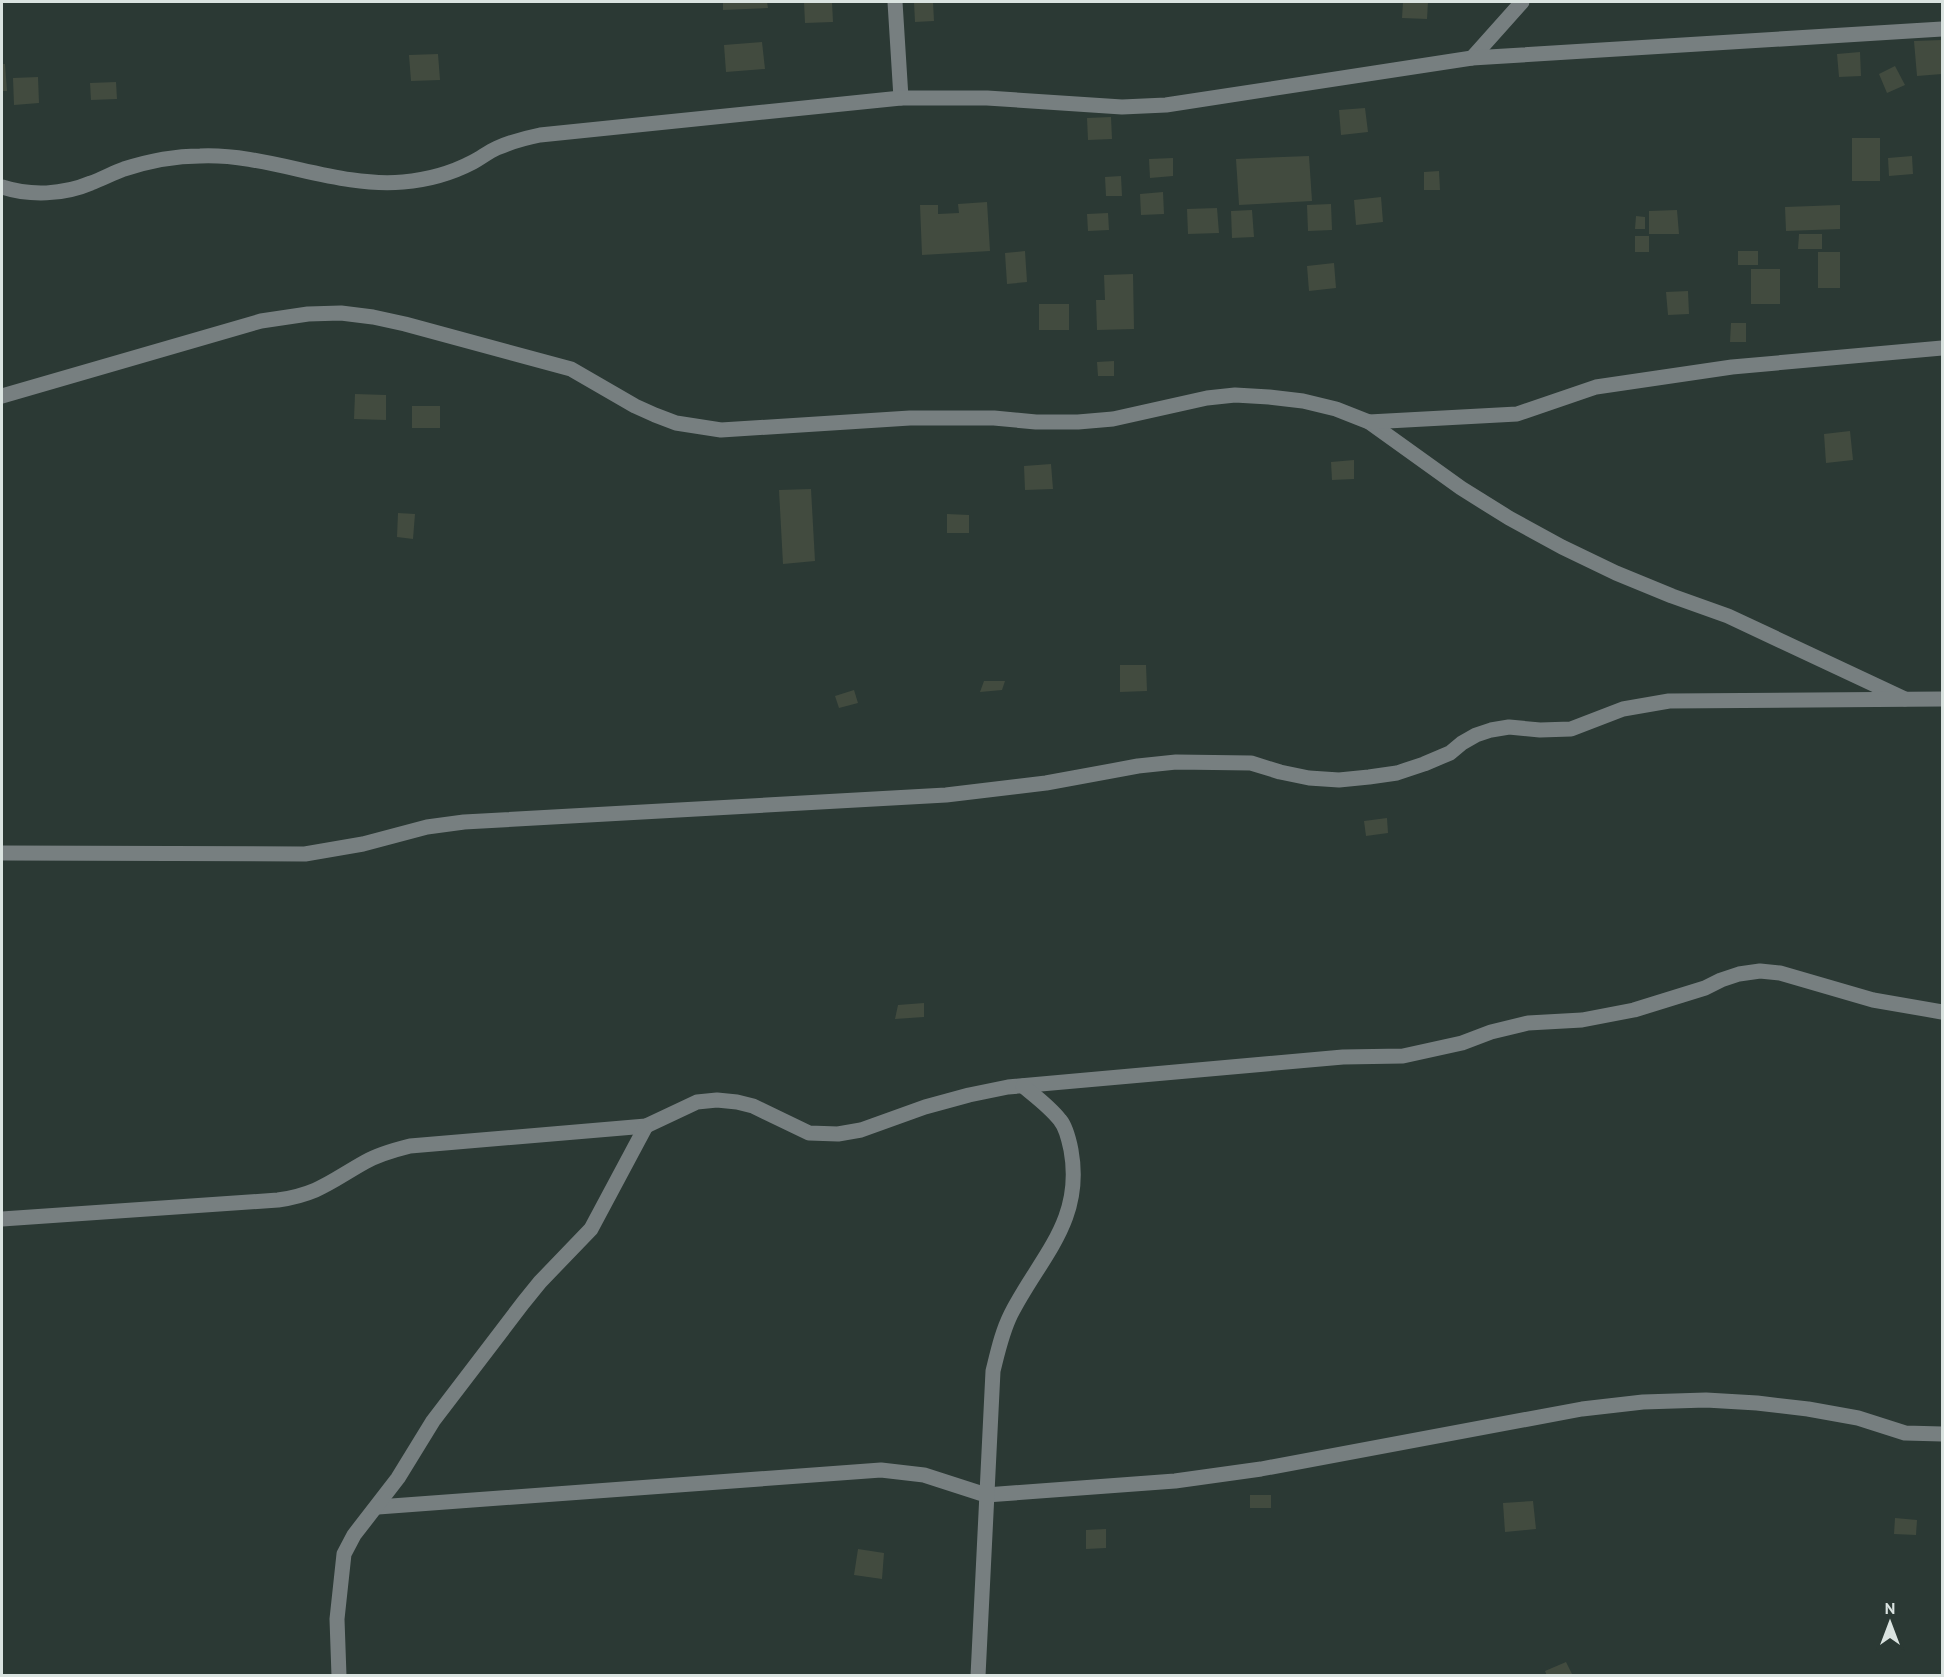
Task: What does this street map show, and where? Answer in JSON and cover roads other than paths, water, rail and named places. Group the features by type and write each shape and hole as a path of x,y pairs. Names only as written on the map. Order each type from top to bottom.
{"street":[{"path":"895,2 901,98"},
{"path":"1472,58 1522,2"},
{"path":"2,187 34,193 56,192 81,187 146,163 201,156 228,156 359,180 402,182 449,172 495,149 540,135 901,98 987,98 1122,107 1166,105 1472,58 1942,29"},
{"path":"2,396 261,321 296,315 340,313 405,324 571,369 655,415 676,423 722,430 910,418 994,418 1036,422 1078,422 1113,419 1180,402 1235,395 1304,401 1336,409 1369,422 1461,488 1562,547 1653,588 1728,616 1905,699"},
{"path":"1369,422 1517,414 1596,387 1732,367 1942,348"},
{"path":"2,853 305,854 363,844 427,827 464,822 946,795 1046,783 1138,766 1176,762 1251,763 1309,778 1349,779 1397,773 1424,764 1450,753 1462,742 1491,730 1571,729 1641,704 1669,701 1942,699"},
{"path":"2,1219 297,1197 331,1184 367,1161 410,1146 646,1126 697,1102 717,1100 737,1102 753,1106 809,1132 838,1134 861,1130 926,1107 969,1095 1023,1086 1343,1057 1403,1056 1462,1043 1491,1032 1528,1023 1581,1020 1634,1010 1696,991 1739,974 1760,971 1780,973 1873,1000 1942,1012"},
{"path":"978,1676 993,1371 1001,1339 1010,1316 1064,1226 1073,1183 1073,1161 1069,1140 1061,1120 1023,1086"},
{"path":"339,1676 337,1619 344,1554 354,1535 378,1508 433,1421 540,1282 591,1229 646,1126"},
{"path":"378,1508 881,1470 924,1475 986,1495 1089,1489 1261,1469 1581,1409 1643,1402 1706,1400 1757,1403 1858,1418 1905,1433 1942,1434"}]}
